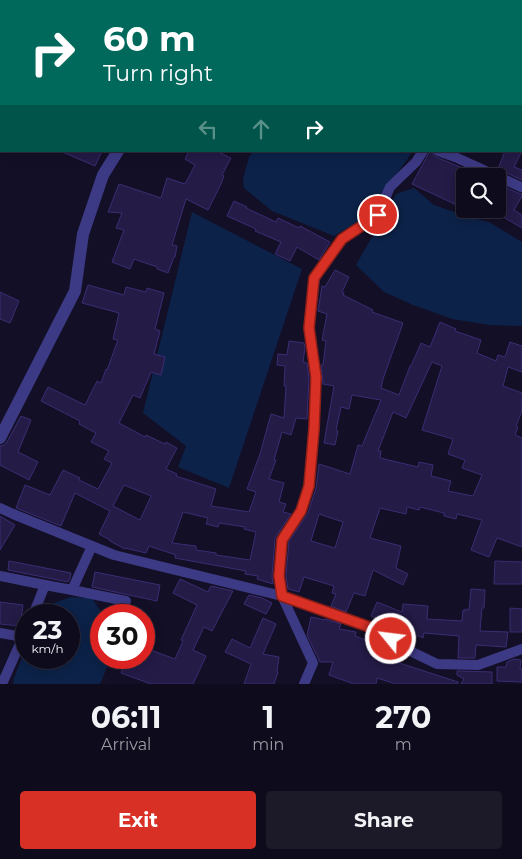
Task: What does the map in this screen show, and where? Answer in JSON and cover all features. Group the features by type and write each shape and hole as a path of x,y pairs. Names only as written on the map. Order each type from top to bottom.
{"street":[{"path":"0,438 75,291 83,234 103,175 117,152"},
{"path":"304,684 313,663 282,596 279,576 282,540 301,511 309,486 316,377 309,328 314,278 342,239 378,215 390,187 416,162 422,152"},
{"path":"441,152 521,187"},
{"path":"0,508 114,555 282,596 375,629 406,649 437,664 478,665 522,649"},
{"path":"72,590 92,546"},
{"path":"0,576 126,601"},
{"path":"37,604 45,585"},
{"path":"0,633 15,634"},
{"path":"2,684 15,656"}],"water":[{"path":"252,152 411,152 364,218 334,236 272,211 244,188 243,179 249,157"},
{"path":"414,188 434,205 456,213 456,218 473,218 489,222 522,242 522,326 489,325 452,319 413,305 384,292 356,265 396,194"},
{"path":"192,212 302,269 229,488 178,467 186,446 143,413"},
{"path":"71,597 92,598 96,604 90,604 90,669 106,669 100,684 13,684 17,669 80,669 80,604 54,604"}],"building":[{"path":"62,152 102,152 95,166"},
{"path":"188,152 218,152 231,158 208,210 186,199 172,245 177,246 175,257 168,273 134,259 130,269 112,262 124,230 116,228 122,213 108,212 119,184 161,198 167,178 185,184 195,165 185,159"},
{"path":"429,152 436,157 463,168 456,168 456,205 412,184"},
{"path":"505,152 522,152 514,167 522,170 522,180 506,173 506,168 498,168"},
{"path":"506,188 522,194 514,210 522,215 522,228 505,218"},
{"path":"234,201 276,222 278,218 299,228 300,226 330,242 319,260 297,247 290,261 275,254 281,242 227,216"},
{"path":"335,270 349,277 342,292 344,293 343,295 373,310 372,312 403,323 381,388 399,395 421,343 430,347 440,322 456,329 455,331 481,340 477,353 496,361 498,355 505,357 510,342 522,346 522,372 508,367 503,386 522,393 522,411 516,426 518,427 515,435 522,438 522,547 497,538 489,557 471,550 482,520 457,514 456,519 444,516 444,513 420,507 419,510 407,507 406,514 380,508 370,538 401,546 396,568 408,574 403,585 373,570 365,596 354,593 346,612 331,606 336,594 332,593 334,586 304,577 299,592 288,589 286,576 289,541 308,513 316,488 319,464 350,474 358,445 362,446 381,400 352,395 349,409 341,407 335,445 324,443 334,386 323,384 321,365 323,365 326,341 322,340 327,314 318,311 322,286 325,287","holes":["432,362 442,366 422,430 453,439 448,454 465,460 462,468 482,475 473,496 448,491 451,481 431,476 433,465 419,462 418,467 380,458 381,451 378,451 393,412 406,418","319,514 343,522 335,548 311,541"]},
{"path":"88,285 124,295 126,287 146,292 147,288 164,293 155,329 160,331 154,354 165,357 161,375 151,372 140,398 133,395 119,423 145,437 146,435 177,448 166,469 177,474 176,476 216,489 211,506 249,512 256,492 247,489 260,454 271,414 284,418 285,366 277,365 278,354 287,355 289,341 304,343 303,362 307,363 309,377 307,419 296,418 291,435 282,432 274,460 276,460 269,479 284,483 279,502 286,504 283,512 291,514 275,538 273,584 257,579 258,576 245,574 246,571 175,558 176,555 149,546 146,553 125,549 99,534 110,511 75,493 61,526 16,508 25,485 50,495 63,470 98,489 112,463 104,459 109,451 91,442 96,433 79,424 80,421 41,401 48,387 85,405 97,381 101,383 107,370 118,340 113,339 119,313 82,303","holes":["124,485 151,496 140,520 113,506","183,512 208,518 206,524 218,527 219,523 245,527 244,529 256,532 250,560 216,555 216,553 196,550 196,546 172,543"]},
{"path":"0,292 19,301 10,323 0,319"},
{"path":"21,416 31,420 18,452 38,462 29,480 0,465 0,446 7,442"},
{"path":"0,516 15,525 0,550"},
{"path":"9,561 71,573 70,578 68,582 8,570"},
{"path":"495,561 522,562 522,584 494,584"},
{"path":"95,572 160,585 157,601 92,587"},
{"path":"180,579 208,592 211,586 233,591 212,631 204,627 193,650 206,656 193,684 151,684 121,673 123,669 155,669 155,652 175,659 183,641 181,640 197,605 173,593"},
{"path":"471,589 485,590 480,631 508,632 506,647 476,645 475,658 458,658 459,636 424,633 423,638 404,630 405,625 388,623 371,616 377,602 402,612 403,604 428,606 427,619 462,621 463,610 469,610"},
{"path":"249,595 272,603 266,614 244,604"},
{"path":"0,602 15,604 15,626 0,624"},
{"path":"510,608 522,609 522,632 510,632"},
{"path":"311,617 341,624 339,629 356,632 355,636 390,649 387,659 458,682 458,684 396,684 377,678 376,684 354,684 329,675 333,662 320,662 307,635"},
{"path":"263,618 276,624 263,654 279,657 278,672 274,684 244,684 251,664 225,652 232,639 250,648"},
{"path":"514,659 521,660 522,682 497,681 497,667 506,667 507,662"},
{"path":"457,671 492,672 492,684 461,684 464,679 457,675"}],"route":[{"path":"378,215 342,239 314,278 309,328 316,377 309,486 301,511 282,540 279,576 282,596 375,629 391,639"}]}
